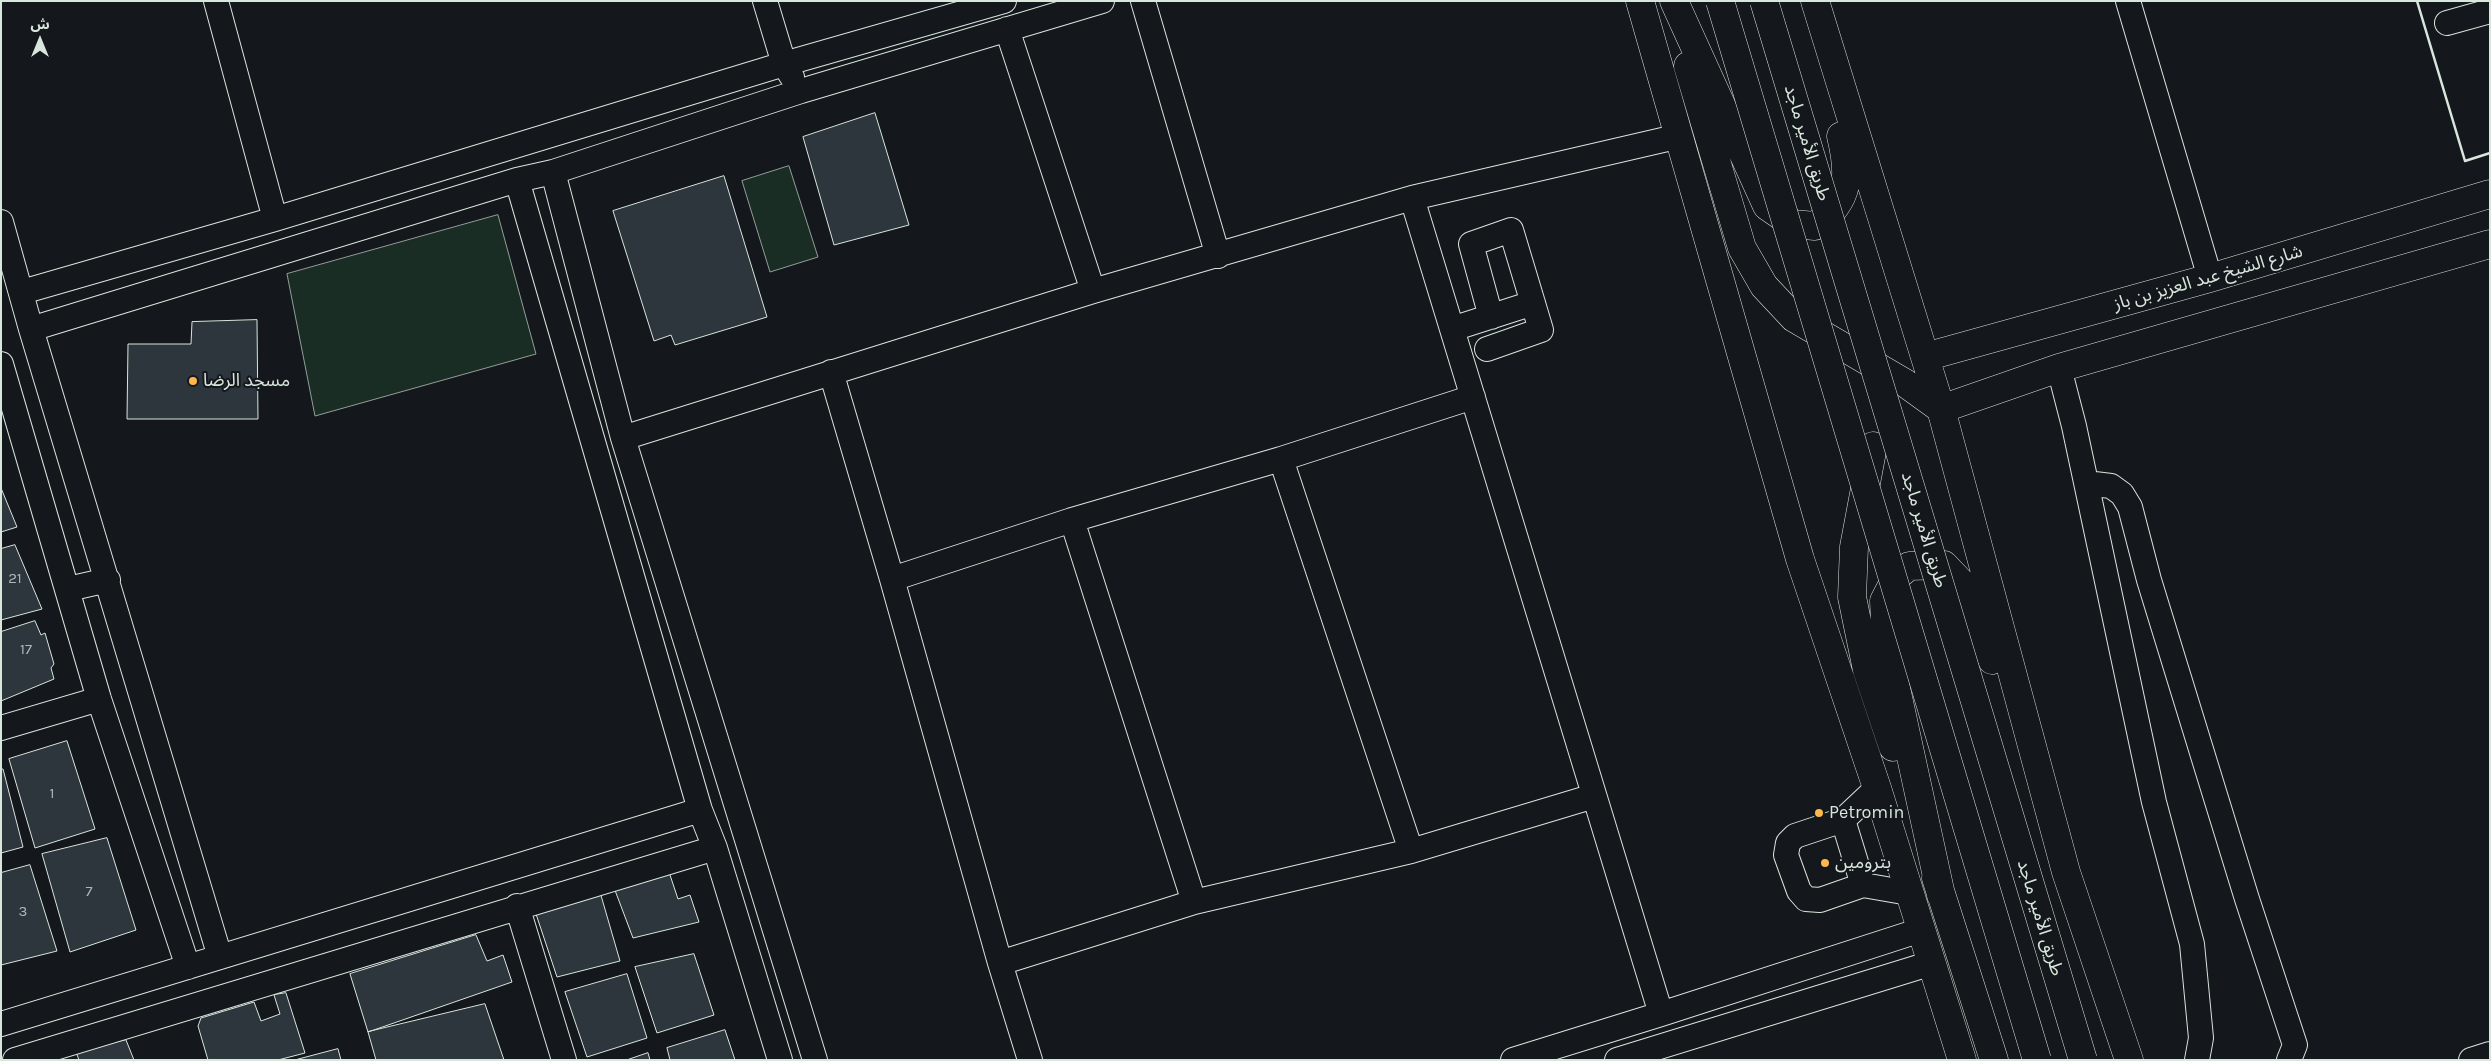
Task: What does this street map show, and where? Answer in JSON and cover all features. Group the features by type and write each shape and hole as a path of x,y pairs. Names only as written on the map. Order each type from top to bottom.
{"main road":[{"path":"1640,1 1800,559 1877,788 1962,1060"},
{"path":"1669,1 1742,248 1764,286 1794,318 1905,383 1941,409"},
{"path":"1674,1 1767,206 1793,224 1816,226 1825,219 1837,204 1847,181 1847,162 1810,1"},
{"path":"1720,1 2036,1060"},
{"name":"طريق الأمير ماجد","path":"1764,1 2083,1060"},
{"path":"1815,1 1941,409 2066,872"},
{"name":"شارع الشيخ عبد العزيز بن باز","path":"1925,357 2210,278 2490,194"},
{"path":"1941,409 2059,368 2490,244"},
{"path":"1877,788 1838,626 1836,572 1843,512 1872,446 1905,383 1925,357"},
{"path":"1872,446 1854,547 1852,597 1868,670 1994,1060"},
{"path":"1941,895 1886,642 1884,601 1897,576 1909,566 1944,565 1967,590 2066,872 2129,1060"}],"street":[{"path":"216,1 275,219"},
{"path":"765,1 784,64 801,91"},
{"path":"31,329 516,180 553,172 801,91 1102,1"},
{"path":"1143,1 1218,256"},
{"path":"2128,1 2210,278"},
{"path":"22,292 275,219 784,64 1000,2"},
{"path":"2447,23 2490,11"},
{"path":"1007,29 1093,291"},
{"path":"623,438 1093,291 1412,198 1680,136"},
{"path":"553,172 623,438 815,1060"},
{"path":"516,180 700,810 715,848 780,1060"},
{"path":"1412,198 1661,1014"},
{"path":"1,222 31,329 220,957"},
{"path":"1487,349 1541,330 1513,232 1508,230 1471,244 1491,317"},
{"path":"1452,329 1533,303"},
{"path":"1,364 99,699 188,967"},
{"path":"2059,368 2086,483 2154,802 2192,944 2201,1038 2197,1060"},
{"path":"830,372 892,579 1000,963 1030,1060"},
{"path":"892,579 1072,520 1281,460 1473,397"},
{"path":"1281,460 1411,851"},
{"path":"2086,483 2111,486 2122,494 2130,506 2149,580 2247,899 2295,1045 2289,1060"},
{"path":"1072,520 1194,902"},
{"path":"68,590 108,580"},
{"path":"1,728 99,699"},
{"path":"1877,788 1843,820 1795,836 1788,843 1786,855 1799,892 1806,899 1820,900 1863,885 1909,893"},
{"path":"1000,963 1194,902 1411,851 1594,796"},
{"path":"1,1024 700,810"},
{"path":"1843,820 1863,885"},
{"path":"15,1060 58,1053 517,906 715,848"},
{"path":"517,906 564,1060"},
{"path":"1513,1060 1921,930"},
{"path":"1617,1060 1932,962"},
{"path":"46,1011 58,1053"},
{"path":"769,1022 800,1012"},
{"path":"2472,1060 2490,1054"}],"green space":[{"path":"789,166 818,257 770,272 742,181"},
{"path":"498,215 536,354 315,416 287,274"}],"building":[{"path":"875,113 909,225 834,245 803,137"},
{"path":"724,176 767,317 675,345 671,335 654,341 613,211"},
{"name":"مسجد الرضا","path":"257,320 258,419 127,419 128,344 191,344 192,322"},
{"path":"1,488 17,527 1,532"},
{"path":"15,545 42,609 1,620 1,549"},
{"path":"35,621 41,635 45,633 54,664 51,668 54,679 1,701 1,632"},
{"path":"67,741 95,829 35,848 9,759"},
{"path":"1,769 3,769 23,847 1,853"},
{"path":"107,838 136,930 70,952 42,854"},
{"path":"30,865 57,951 1,965 1,873"},
{"path":"669,872 678,899 690,895 699,922 633,938 613,885"},
{"path":"600,892 620,961 557,977 536,914"},
{"path":"476,935 487,961 503,955 512,982 368,1032 350,974"},
{"path":"694,954 714,1015 657,1033 635,967"},
{"path":"627,974 647,1038 587,1057 565,992"},
{"path":"286,993 305,1053 278,1060 208,1060 198,1026 201,1018 254,1002 261,1021 280,1014 274,995"},
{"path":"485,1004 504,1060 376,1060 368,1032"},
{"path":"725,1030 735,1060 670,1060 667,1048"},
{"path":"126,1040 134,1060 79,1060 76,1052"},
{"path":"338,1049 341,1060 295,1060"},
{"path":"648,1053 650,1060 627,1060"}],"wall":[{"path":"2417,1 2465,161 2490,153"}],"place":[{"name":"مسجد الرضا","path":"193,381"},
{"name":"Petromin","path":"1819,813"},
{"name":"بترومين","path":"1825,863"}]}
